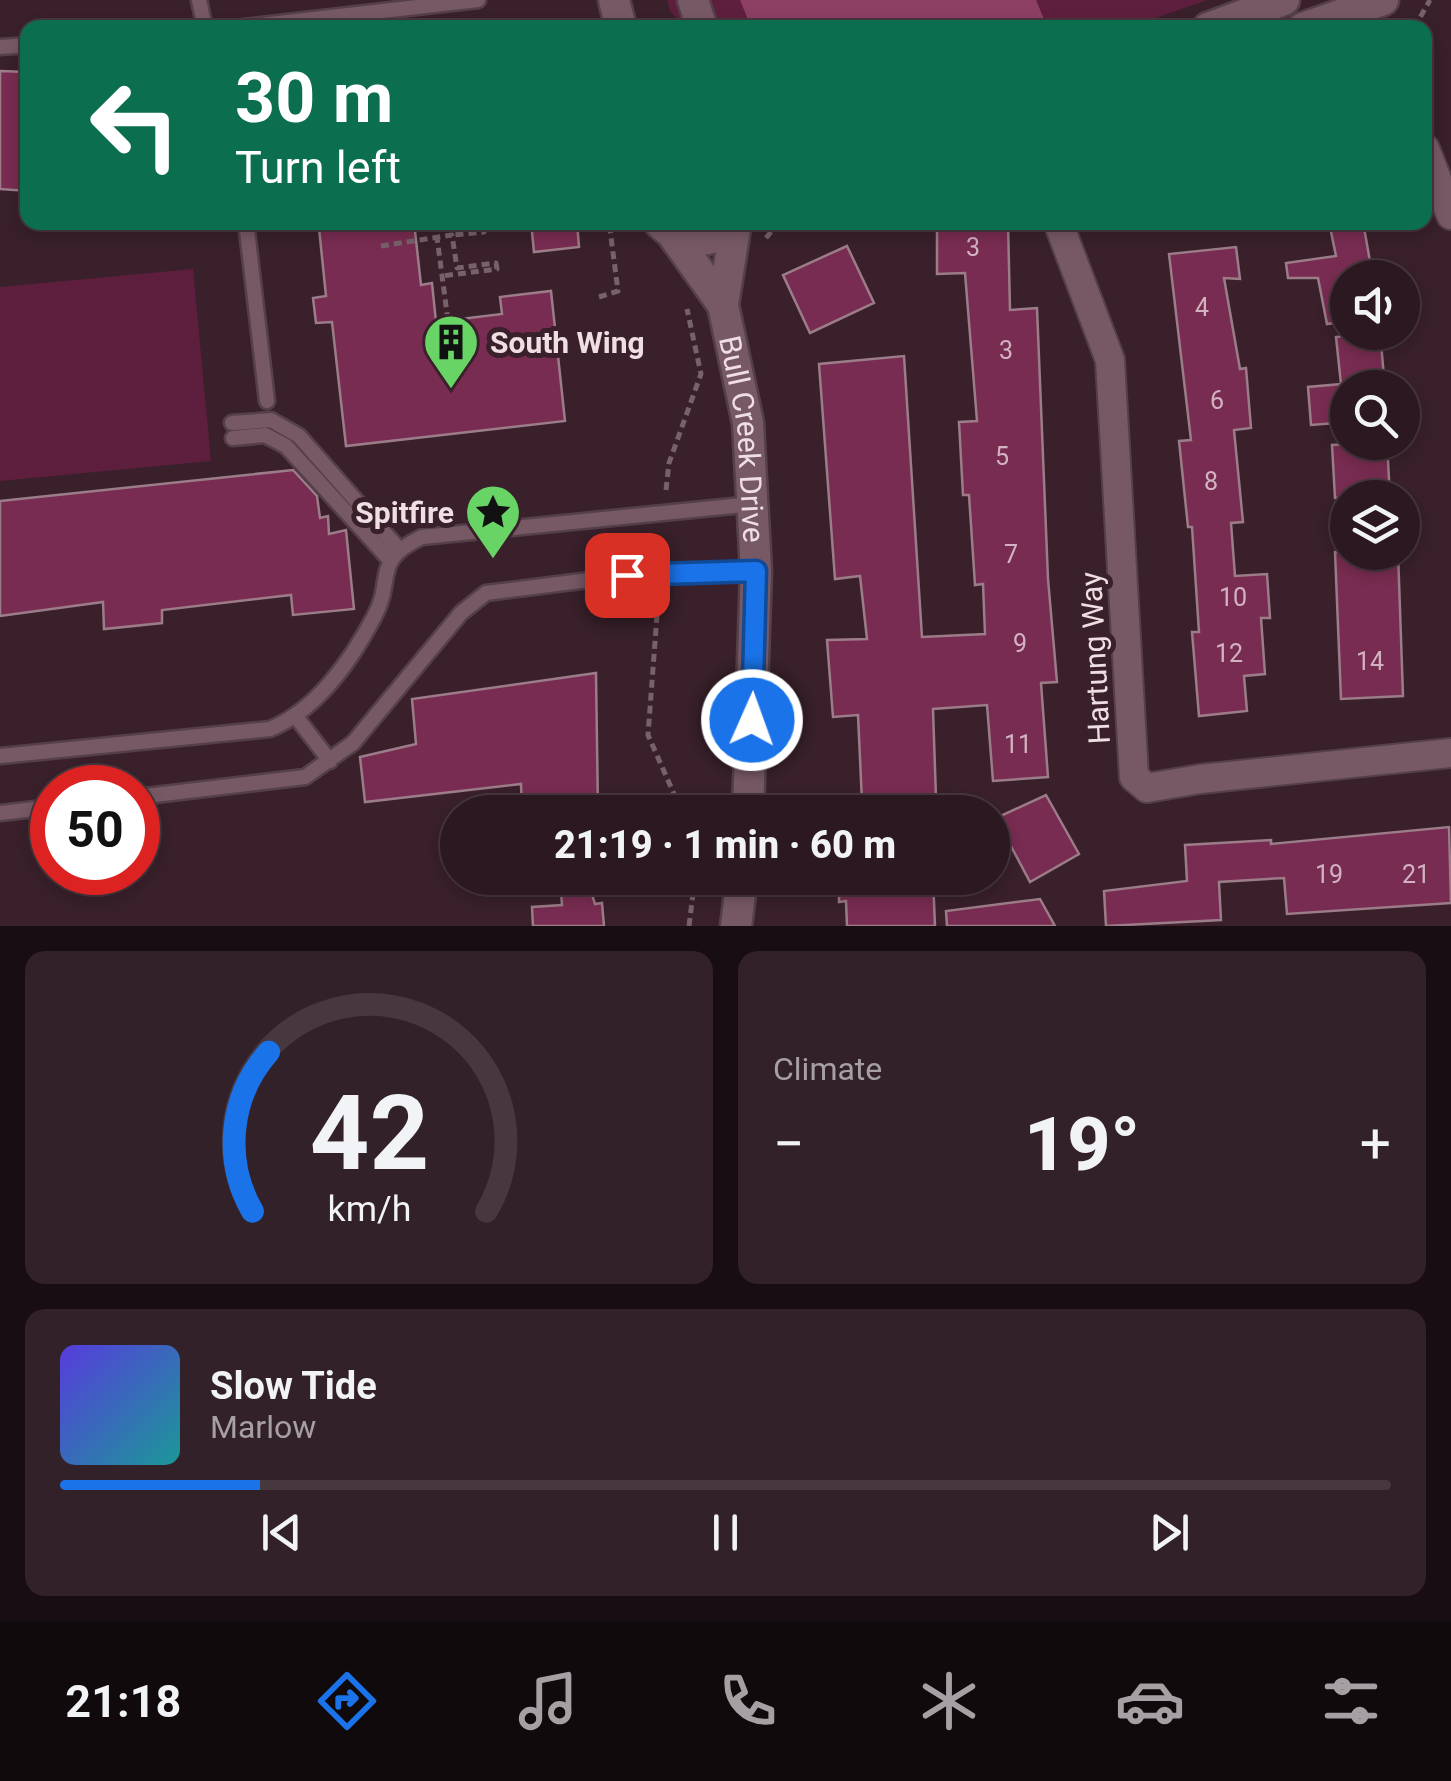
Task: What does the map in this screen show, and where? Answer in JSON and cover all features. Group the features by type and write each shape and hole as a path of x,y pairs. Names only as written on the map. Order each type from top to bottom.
{"main road":[{"path":"1230,20 1284,0"},
{"path":"1332,20 1376,8"},
{"name":"Bull Creek Drive","path":"667,230 722,305"},
{"name":"Bull Creek Drive","path":"669,230 700,241 729,230"},
{"name":"Bull Creek Drive","path":"735,230 722,305 748,423 753,504 756,571 749,795"},
{"path":"736,926 740,895"}],"street":[{"path":"1432,167 1451,215"},
{"name":"Hartung Way","path":"1061,230 1110,360 1134,777 1147,788 1163,788 1200,779 1451,753"}],"lane":[{"path":"304,20 478,0"},
{"path":"247,230 267,401"},
{"path":"233,430 265,435 286,446 394,554"},
{"path":"0,756 270,729 297,718 326,687 376,614 394,554 422,537 753,504"},
{"path":"160,794 305,778 353,743 461,613 486,593 660,572 756,571"},
{"path":"297,718 330,761"},
{"path":"0,813 30,810"}],"path":[{"path":"436,230 448,321"},
{"path":"381,246 484,230"},
{"path":"599,297 618,292 610,230"},
{"path":"442,276 497,269 496,263 457,268 452,236"},
{"path":"665,500 669,463 701,374 684,297"},
{"path":"659,586 648,735 674,795"},
{"path":"689,926 694,895"}],"shaded area":[{"path":"667,0 1207,0 1150,20 678,20"},
{"path":"740,0 1036,0 1044,19 1041,20 748,20"},
{"path":"193,269 211,461 0,481 0,287"}],"building":[{"path":"0,71 20,72 20,190 0,189"},
{"name":"South Wing","path":"319,230 415,230 421,285 432,283 436,322 502,314 500,297 551,291 565,421 346,446 332,322 316,323 313,298 326,296"},
{"path":"532,230 578,230 579,247 534,252"},
{"path":"937,230 1008,230 1010,310 1037,308 1048,579 1057,682 1041,683 1048,777 993,781 987,705 933,709 936,795 862,795 858,715 833,717 827,640 867,639 860,576 835,579 819,364 904,356 922,637 985,634 983,584 975,585 969,495 963,495 959,422 977,421 965,273 937,274"},
{"path":"1331,230 1364,230 1370,260 1330,260 1330,324 1327,324 1318,278 1288,278 1286,263 1336,256"},
{"path":"847,246 874,303 810,333 783,275"},
{"path":"1236,247 1240,279 1224,278 1240,369 1246,368 1251,428 1234,430 1243,522 1231,523 1235,576 1267,574 1270,618 1261,618 1265,674 1244,676 1247,711 1199,716 1192,632 1199,632 1192,527 1188,527 1179,441 1191,440 1169,254"},
{"path":"1337,350 1382,350 1383,370 1340,370"},
{"path":"1330,385 1330,423 1311,425 1308,387"},
{"path":"1333,460 1388,460 1389,480 1334,480"},
{"path":"293,470 317,496 320,518 328,516 329,534 346,530 354,609 293,615 291,595 162,610 162,623 104,629 103,602 0,616 0,501"},
{"path":"1336,570 1399,570 1403,696 1341,699"},
{"path":"596,673 598,795 521,795 521,784 365,802 360,757 416,744 412,699"},
{"path":"1046,795 1079,854 1030,882 1010,844 1010,812"},
{"path":"1449,827 1451,903 1287,914 1284,878 1219,882 1221,920 1106,926 1104,891 1187,881 1185,845 1271,840 1271,844"},
{"path":"561,895 592,895 595,904 602,903 604,926 533,926 532,907 562,905"},
{"path":"839,895 934,895 935,926 847,926 846,901 839,902"},
{"path":"1040,899 1055,926 947,926 946,911"}],"place":[{"name":"South Wing","path":"451,391"},
{"name":"Spitfire","path":"493,561"}],"route":[{"path":"627,575 756,571 752,720"}]}
